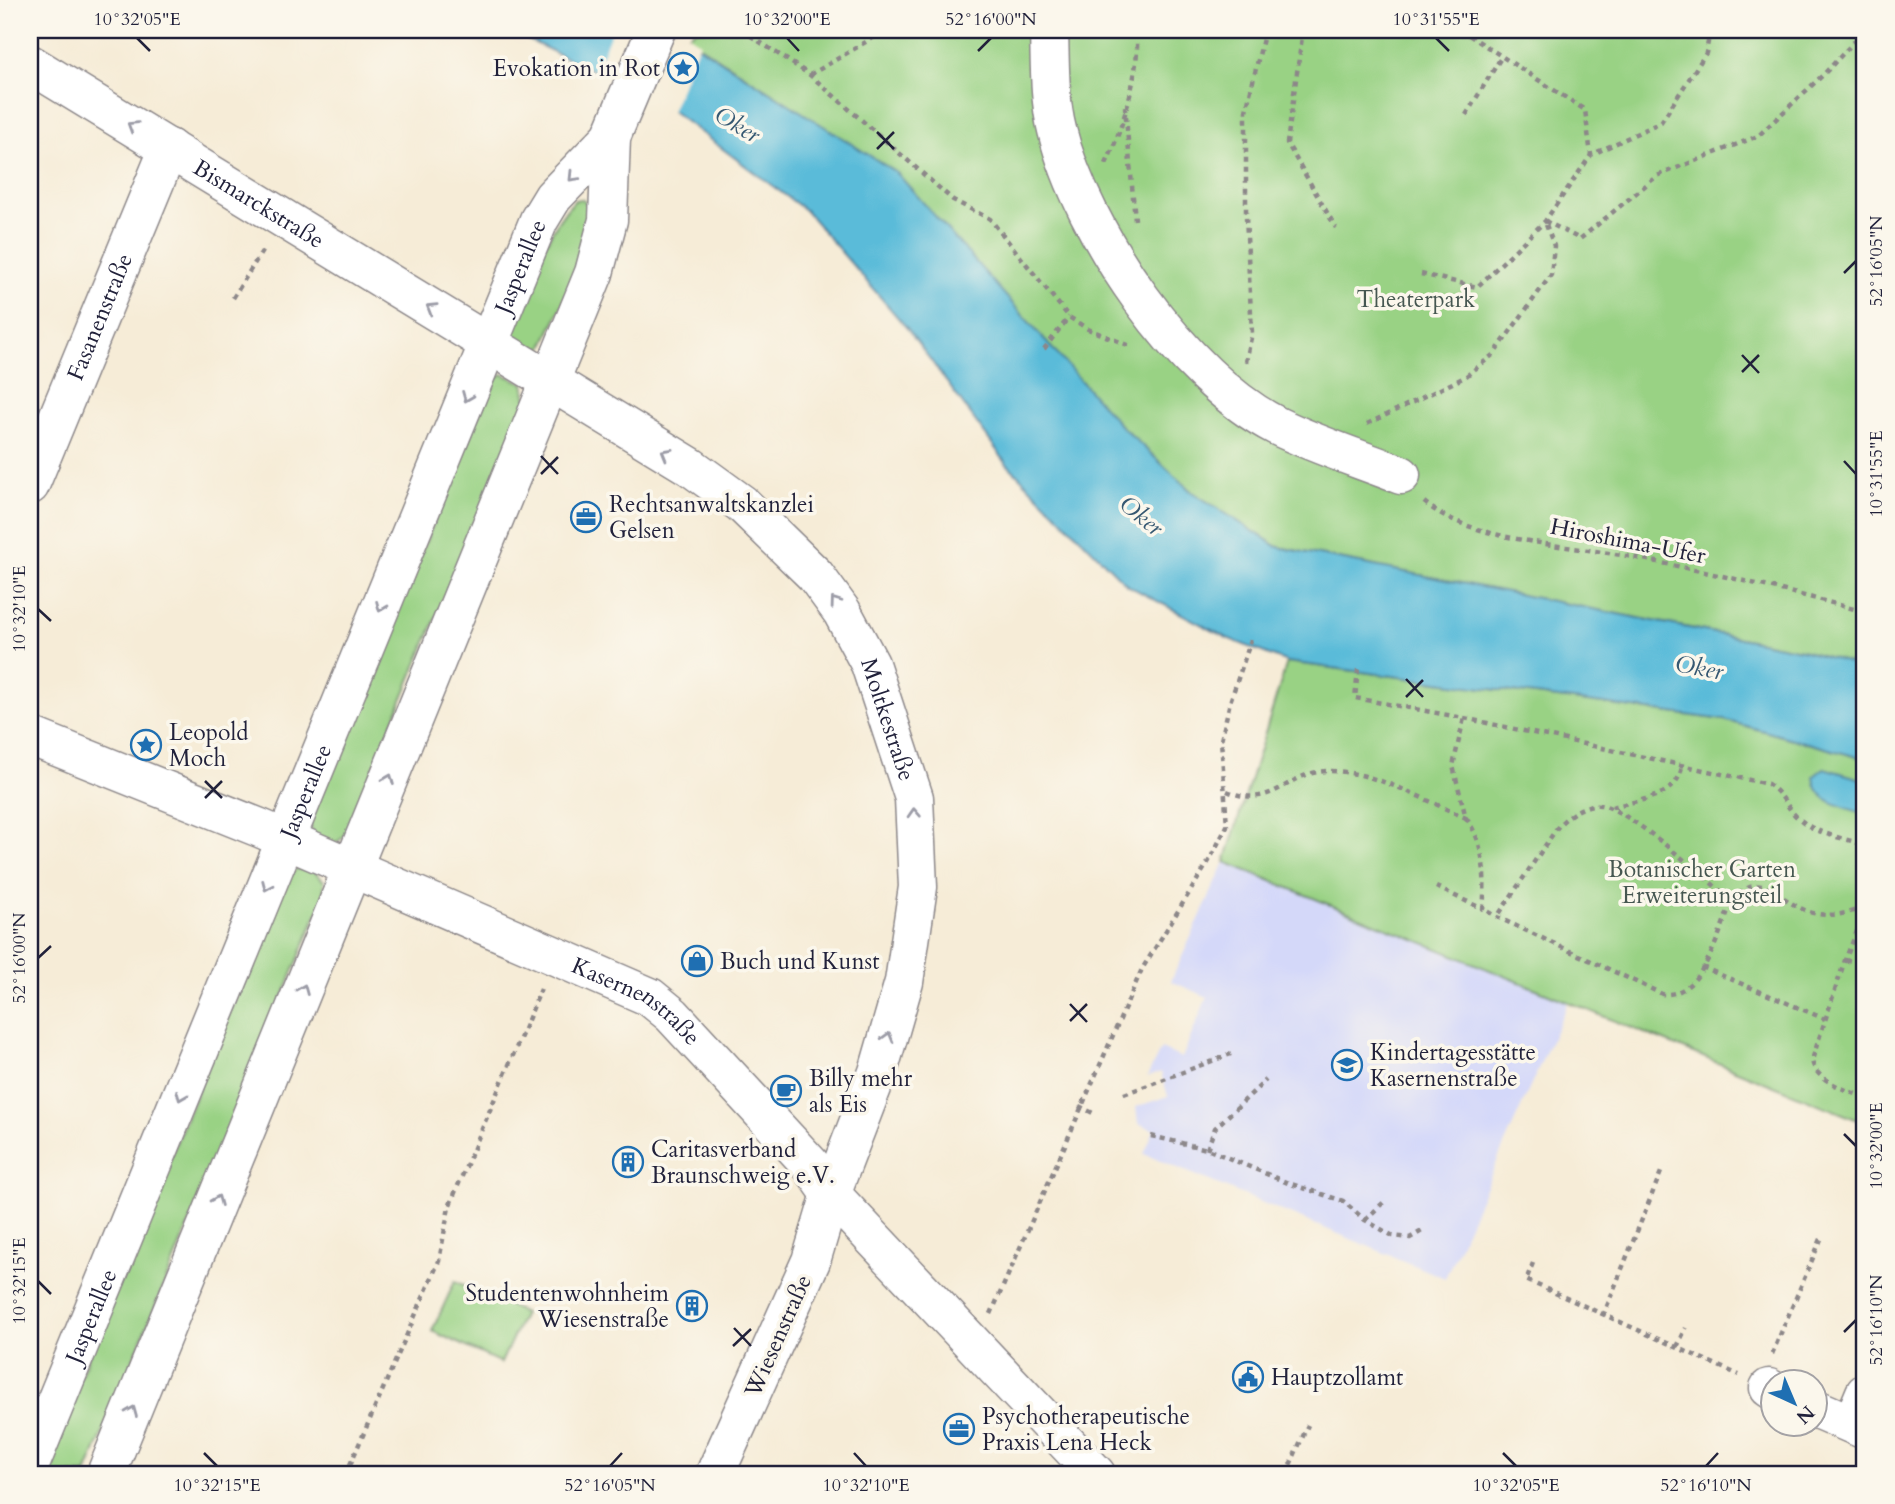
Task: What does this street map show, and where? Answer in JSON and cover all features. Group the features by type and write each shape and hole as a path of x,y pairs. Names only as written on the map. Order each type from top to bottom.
{"street":[{"name":"Jasperallee","path":"106,1474 550,383 603,246 608,220 611,137 656,30"},
{"path":"1049,30 1057,129 1085,208 1144,306 1234,398 1277,425 1401,475"},
{"name":"Bismarckstraße","path":"30,64 550,383"},
{"name":"Jasperallee","path":"30,1465 539,220 553,197 611,137"},
{"name":"Fasanenstraße","path":"30,485 169,148"},
{"name":"Moltkestraße","path":"550,383 691,467 742,504 815,575 842,612 874,671 914,798 918,887 904,982 878,1072 831,1194"},
{"name":"Kasernenstraße","path":"30,736 286,839 632,987 672,1015 810,1164 831,1194 1096,1474"},
{"name":"Wiesenstraße","path":"715,1474 811,1261 831,1194"},
{"path":"1828,1410 1861,1416"}],"path":[{"path":"742,30 810,75 953,200 989,219 1069,317 1088,329"},
{"path":"810,75 886,30"},
{"path":"1085,208 1119,135 1139,45 1136,30"},
{"path":"1248,356 1252,333 1246,217 1246,111 1265,30"},
{"path":"1303,30 1287,143 1336,228"},
{"path":"1461,30 1585,110 1591,155"},
{"path":"1421,274 1477,287 1545,221 1591,155 1661,122 1706,53 1710,30"},
{"path":"1545,221 1580,239 1657,176 1758,136 1824,74 1865,30"},
{"path":"1466,115 1502,55"},
{"path":"1125,106 1135,225"},
{"path":"1374,421 1465,377 1494,354 1541,293 1551,275 1554,246 1545,221"},
{"path":"233,298 269,241"},
{"path":"1044,349 1069,317"},
{"name":"Hiroshima-Ufer","path":"1401,475 1418,496 1439,515 1473,529 1633,557 1865,612"},
{"path":"987,1323 1079,1106 1142,968 1209,861 1227,825 1227,791 1221,740 1230,702 1251,640"},
{"path":"1359,669 1355,698 1464,718 1769,784 1783,794 1787,805 1802,822 1820,831 1865,845"},
{"path":"1464,718 1453,766 1466,818 1477,836 1484,872 1483,909"},
{"path":"1611,807 1673,789 1680,780 1682,766"},
{"path":"1227,791 1243,798 1263,797 1312,773 1330,770 1379,781 1466,818"},
{"path":"1497,917 1521,876 1570,814 1597,804 1611,807 1674,852 1732,901"},
{"path":"1436,887 1662,994 1676,995 1690,986 1702,967 1732,901 1744,888 1752,885 1763,886 1808,912 1852,913 1865,906"},
{"path":"1865,912 1845,960 1812,1060 1815,1072 1865,1098"},
{"path":"346,1474 439,1261 449,1207 555,953"},
{"path":"1845,960 1865,965"},
{"path":"1702,967 1825,1019"},
{"path":"1124,1094 1231,1054"},
{"path":"1207,1149 1215,1128 1266,1080"},
{"path":"1079,1106 1093,1112"},
{"path":"1151,1136 1207,1149 1288,1183 1343,1201 1365,1220 1393,1236 1410,1238 1422,1231"},
{"path":"1603,1316 1661,1172"},
{"path":"1365,1220 1386,1200"},
{"path":"1777,1342 1821,1239"},
{"path":"1533,1263 1525,1280 1758,1383"},
{"path":"1677,1347 1686,1328"},
{"path":"1286,1474 1308,1425"}],"shaded area":[{"name":"Kindertagesstätte Kasernenstraße","path":"1225,862 1568,1002 1445,1278 1144,1154 1154,1130 1138,1123 1136,1107 1168,1096 1161,1072 1147,1077 1161,1049 1182,1058 1207,997 1171,981"}],"green space":[{"name":"Theaterpark","path":"695,30 1865,30 1865,667 1801,650 1278,547 1192,492 1120,425 894,173 686,37"},
{"path":"582,199 594,210 583,259 543,347 534,351 516,341 512,332 545,245 575,200"},
{"path":"502,374 524,383 527,399 346,835 336,843 313,834 309,821 493,381"},
{"name":"Botanischer Garten Erweiterungsteil","path":"1287,662 1724,720 1865,759 1865,1123 1225,862"},
{"path":"296,869 313,870 324,881 324,897 86,1474 40,1474 284,880"},
{"path":"455,1281 524,1313 501,1363 432,1331"}],"water":[{"name":"Oker","path":"508,30 673,30 897,173 1120,425 1192,492 1278,547 1801,650 1865,667 1865,759 1724,720 1287,662 1227,638 1127,585 1007,464 907,328 805,210 661,103"},
{"path":"1824,768 1865,780 1865,814 1839,806 1819,792 1814,776"}],"pier":[{"path":"612,30 680,30 700,42 670,114 659,106 593,76"}],"place":[{"name":"Evokation in Rot","path":"683,68"},
{"name":"Rechtsanwaltskanzlei Gelsen","path":"586,517"},
{"name":"Leopold Moch","path":"146,745"},
{"name":"Buch und Kunst","path":"697,961"},
{"name":"Kindertagesstätte Kasernenstraße","path":"1347,1065"},
{"name":"Billy mehr als Eis","path":"786,1091"},
{"name":"Caritasverband Braunschweig e.V.","path":"628,1162"},
{"name":"Studentenwohnheim Wiesenstraße","path":"692,1306"},
{"name":"Hauptzollamt","path":"1248,1377"},
{"name":"Psychotherapeutische Praxis Lena Heck","path":"959,1429"}]}
